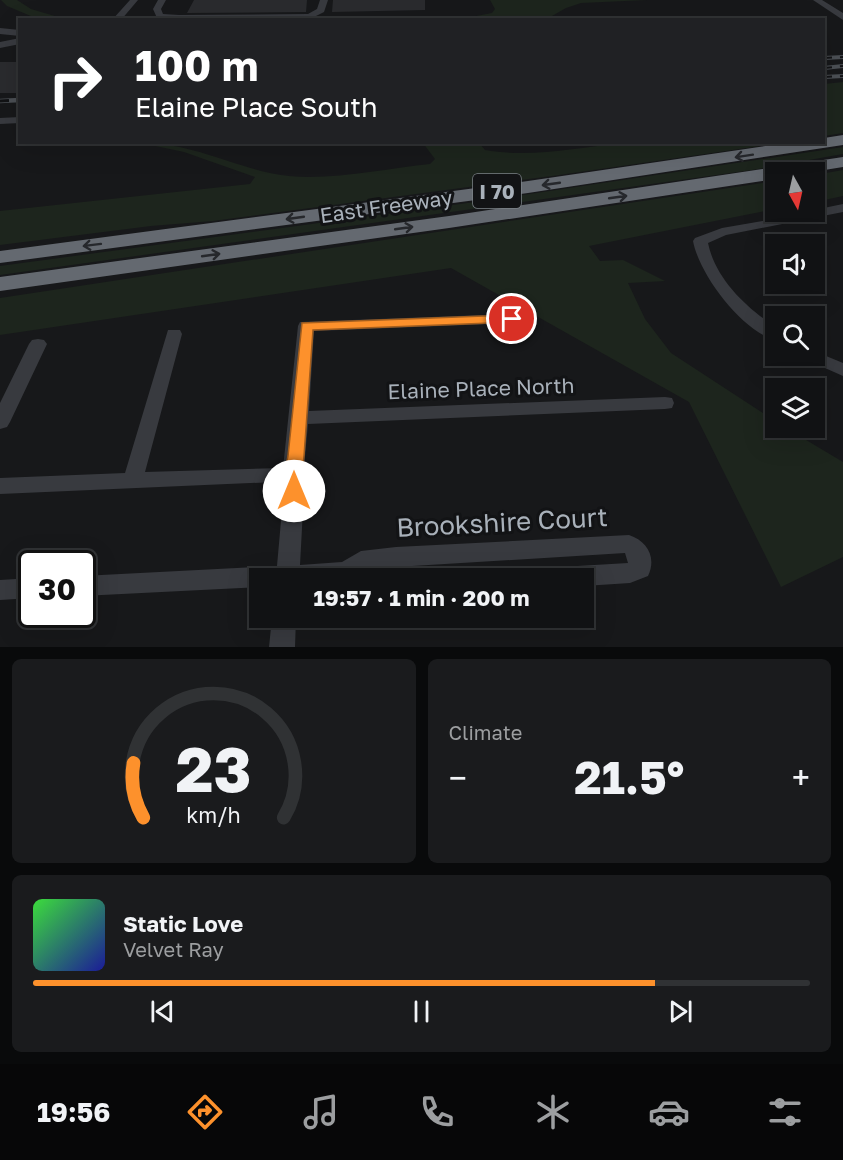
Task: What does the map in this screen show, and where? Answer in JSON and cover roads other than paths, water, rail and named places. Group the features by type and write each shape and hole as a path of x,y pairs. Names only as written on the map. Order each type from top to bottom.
{"highway":[{"name":"East Freeway","path":"825,143 843,140"},
{"name":"East Freeway","path":"0,257 573,181 817,144"},
{"path":"825,165 843,162"},
{"name":"East Freeway","path":"0,285 765,176"}],"street":[{"path":"118,18 135,0"},
{"path":"162,0 157,14 179,18 310,16 319,13 324,0"},
{"path":"817,0 843,17"},
{"path":"0,31 18,33"},
{"path":"0,45 18,41"},
{"path":"0,121 18,120"},
{"path":"765,327 751,317 724,290 701,252 700,241 722,232 843,208"},
{"path":"288,478 294,467 306,326 512,319"},
{"path":"133,480 174,334"},
{"path":"0,422 38,344"},
{"path":"825,361 841,367"},
{"name":"Elaine Place North","path":"299,418 665,403"},
{"path":"0,486 269,473 288,478 294,483 294,491 288,568"},
{"name":"Brookshire Court","path":"356,568 361,561 396,557 629,544 638,550 640,569 630,573 594,575"},
{"name":"Brookshire Court","path":"96,585 249,579"},
{"path":"0,590 18,589"},
{"path":"282,647 283,628"}],"railway":[{"path":"825,58 843,57"},
{"path":"825,68 843,66"},
{"path":"825,77 843,76"},
{"path":"0,101 18,100"}]}
